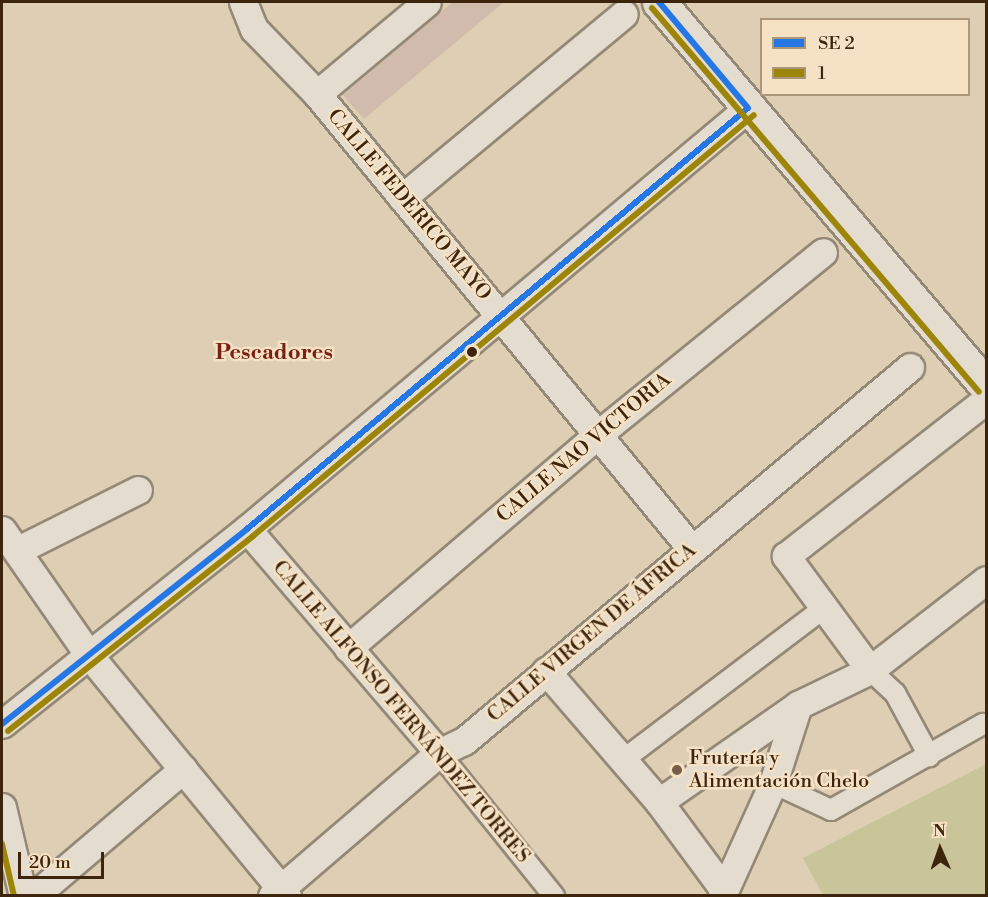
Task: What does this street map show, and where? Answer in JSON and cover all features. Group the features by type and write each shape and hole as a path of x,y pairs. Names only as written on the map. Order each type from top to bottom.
{"street":[{"name":"CALLE FEDERICO MAYO","path":"243,2 254,29 317,94 596,436 691,548"},
{"path":"317,94 427,2"},
{"path":"659,2 987,386"},
{"path":"402,198 624,14"},
{"path":"2,724 247,529 748,108"},
{"name":"CALLE NAO VICTORIA","path":"348,648 596,436 823,252"},
{"name":"CALLE VIRGEN DE ÁFRICA","path":"280,893 439,753 464,741 691,548 910,367"},
{"path":"929,756 895,693 870,670 786,555 987,400"},
{"path":"138,490 10,540 89,655 280,893"},
{"name":"CALLE ALFONSO FERNÁNDEZ TORRES","path":"247,529 439,753 554,896"},
{"path":"658,802 798,705 870,670 987,580"},
{"path":"623,760 824,608"},
{"path":"546,671 658,802 723,893"},
{"path":"723,893 773,783 798,705"},
{"path":"773,783 831,810 983,724"},
{"path":"34,896 183,770"},
{"path":"2,807 23,896"}],"shaded area":[{"path":"986,764 986,895 823,895 803,858"}],"building":[{"path":"453,2 504,2 364,119 343,95"}],"transit line":[{"path":"659,2 748,108"},
{"name":"1","path":"652,8 979,392"},
{"path":"2,724 247,529 748,108"},
{"name":"1","path":"8,731 253,536 754,115"},
{"name":"1","path":"2,844 14,896"}],"place":[{"name":"Frutería y Alimentación Chelo","path":"677,770"}],"district":[{"name":"Pescadores","path":"274,353"}]}
